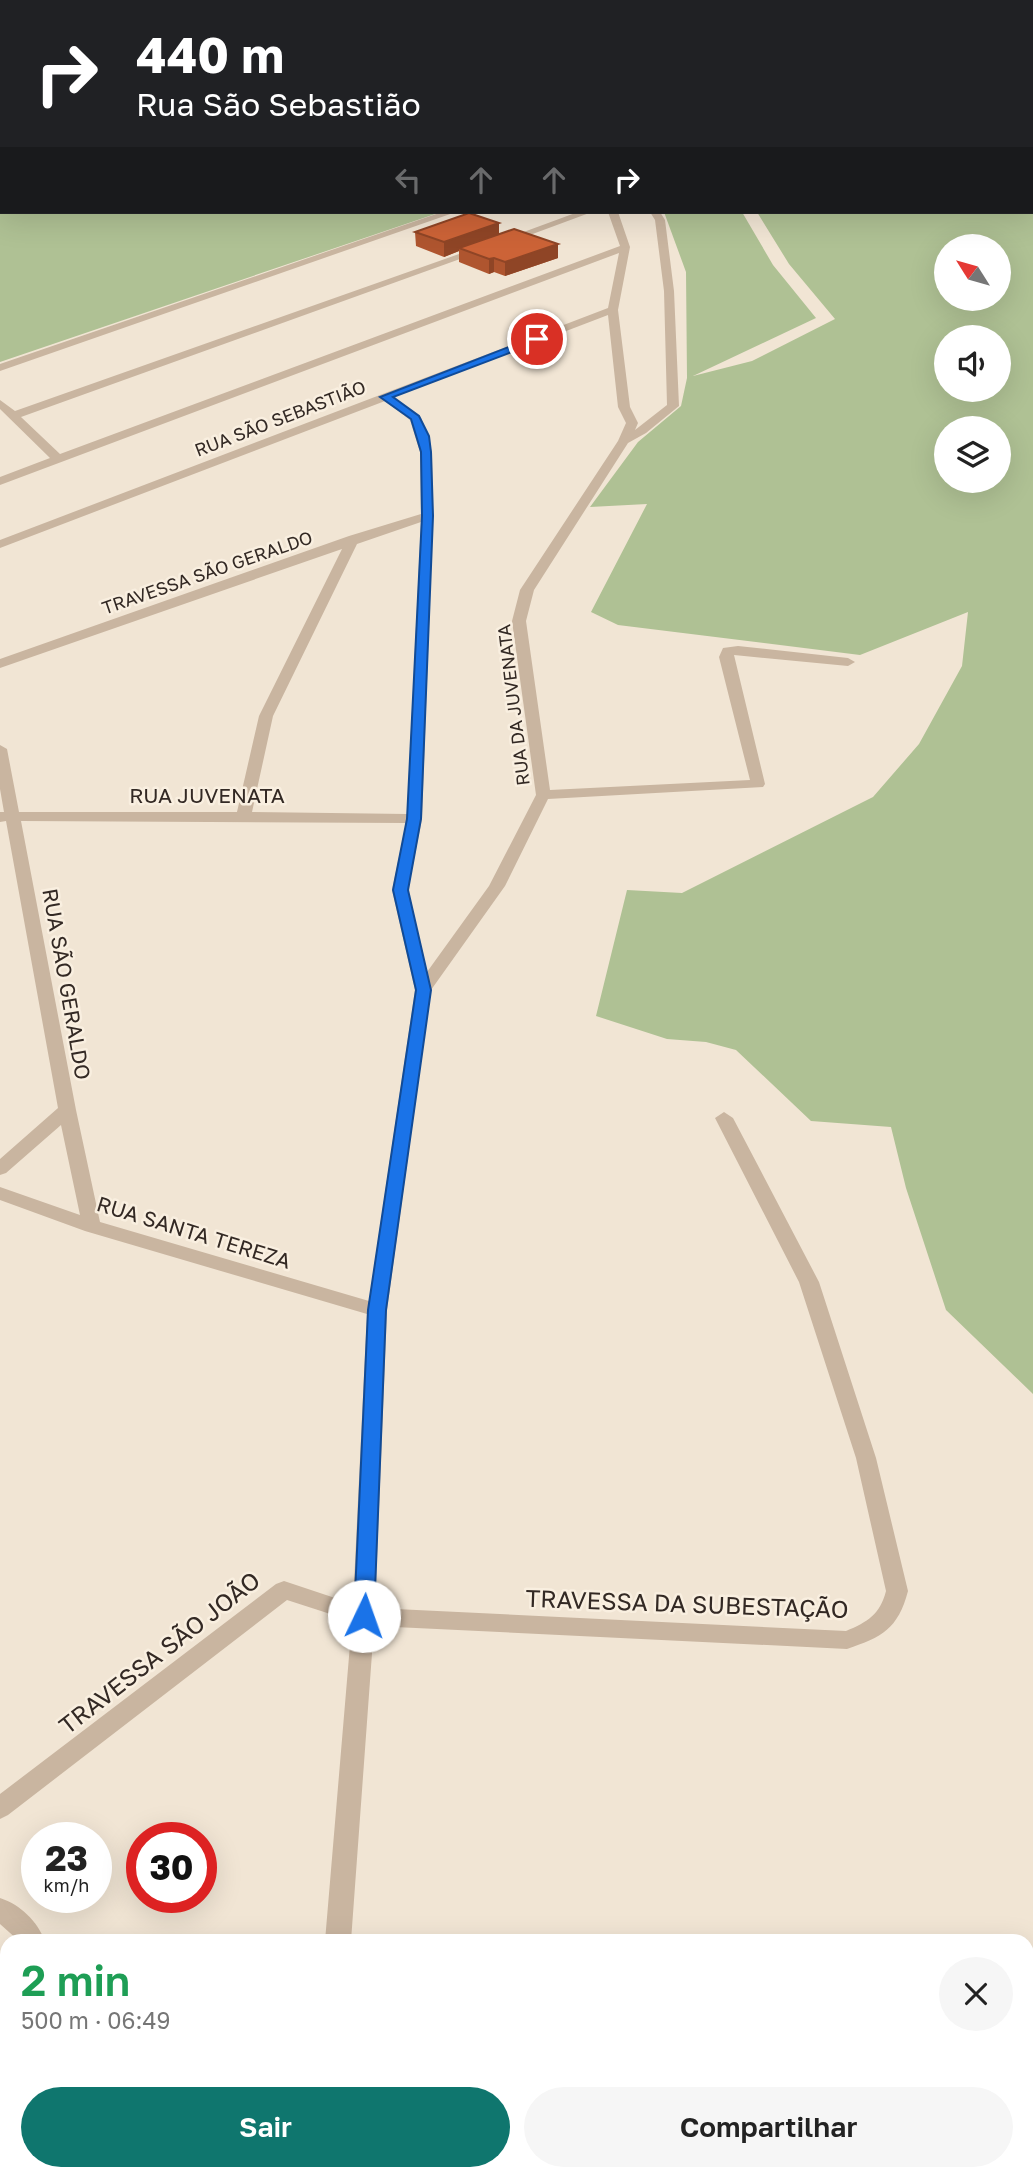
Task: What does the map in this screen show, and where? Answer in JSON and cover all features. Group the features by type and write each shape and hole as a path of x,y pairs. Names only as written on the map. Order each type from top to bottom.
{"street":[{"path":"2,369 445,214"},
{"path":"15,415 581,214"},
{"path":"614,214 625,247 613,310 624,407 632,423 624,441"},
{"path":"624,441 642,431 673,406 669,290 660,220 656,214"},
{"path":"0,481 625,247"},
{"name":"RUA SÃO SEBASTIÃO","path":"0,544 613,310"},
{"path":"339,1934 364,1616 377,1310 424,990 400,890 414,819 427,516 423,436 415,418 386,397"},
{"path":"0,403 58,459"},
{"name":"RUA DA JUVENATA","path":"424,990 497,886 543,796 519,621 527,590 624,441"},
{"name":"TRAVESSA SÃO GERALDO","path":"0,664 354,539 427,516"},
{"path":"244,816 266,716 354,539"},
{"path":"543,796 758,784 726,657 728,651 848,662"},
{"name":"RUA SÃO GERALDO","path":"0,749 7,817 92,1226"},
{"name":"RUA JUVENATA","path":"7,817 244,816 414,819"},
{"path":"0,1169 67,1110"},
{"name":"TRAVESSA DA SUBESTAÇÃO","path":"364,1616 847,1640 882,1626 894,1608 897,1591 866,1458 809,1282 724,1118"},
{"name":"RUA SANTA TEREZA","path":"0,1193 92,1226 377,1310"},
{"name":"TRAVESSA SÃO JOÃO","path":"0,1808 284,1590 364,1616"},
{"path":"0,1909 26,1928 29,1934"}],"green space":[{"path":"0,214 435,214 0,362"},
{"path":"665,214 743,214 773,265 816,318 693,376 752,361 835,319 789,264 758,214 1033,214 1033,1394 946,1310 906,1188 891,1127 811,1121 736,1050 706,1042 667,1039 596,1016 627,890 682,893 873,797 919,744 962,666 968,612 860,655 618,625 591,612 647,504 590,507 638,442 681,406 687,378 686,272"}],"building":[{"path":"466,214 499,223 444,242 415,232"},
{"path":"514,229 558,244 505,262 459,248"}],"route":[{"path":"364,1616 377,1310 424,990 400,890 414,819 427,516 426,452 415,418 386,397 537,339"}]}
